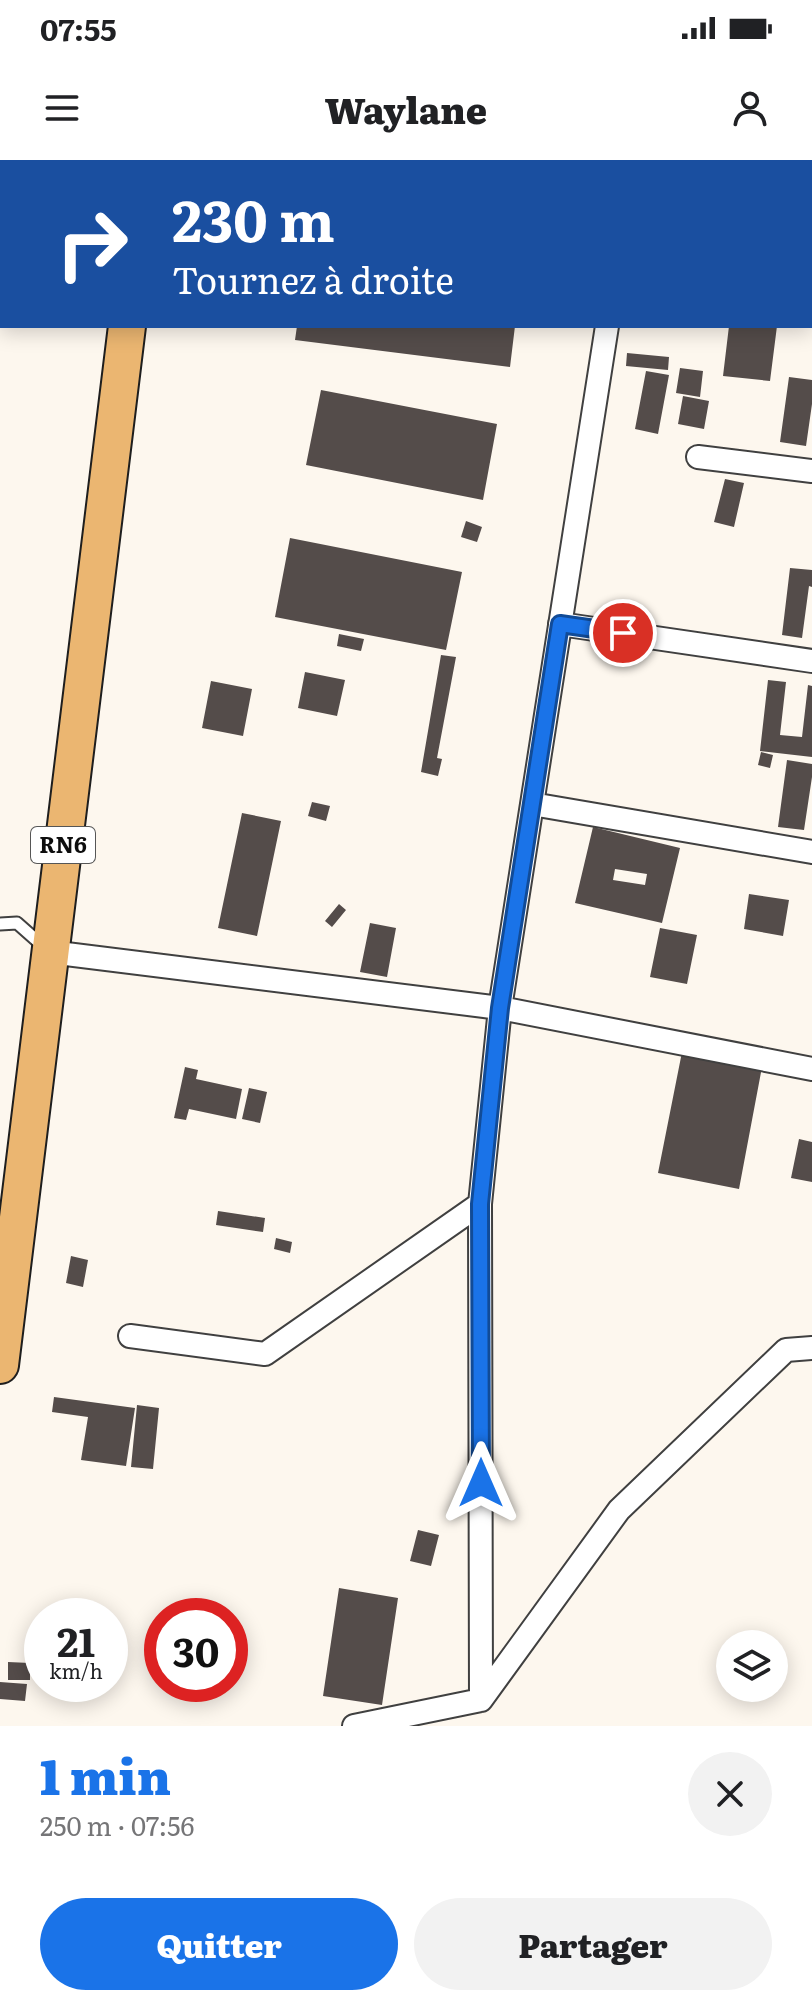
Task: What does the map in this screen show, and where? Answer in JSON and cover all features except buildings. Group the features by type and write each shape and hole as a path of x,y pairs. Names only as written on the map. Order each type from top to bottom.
{"main road":[{"name":"RN6","path":"0,1365 127,328"}],"street":[{"path":"481,1700 480,1204 500,1008 607,328"},
{"path":"698,457 812,471"},
{"path":"560,624 812,661"},
{"path":"532,804 812,852"},
{"path":"50,952 500,1008 812,1069"},
{"path":"130,1336 265,1354 480,1204"},
{"path":"354,1726 481,1700 619,1510 786,1350 812,1348"}],"lane":[{"path":"0,924 17,923 50,952"}],"route":[{"path":"481,1483 480,1204 500,1008 560,624 623,633"}]}
